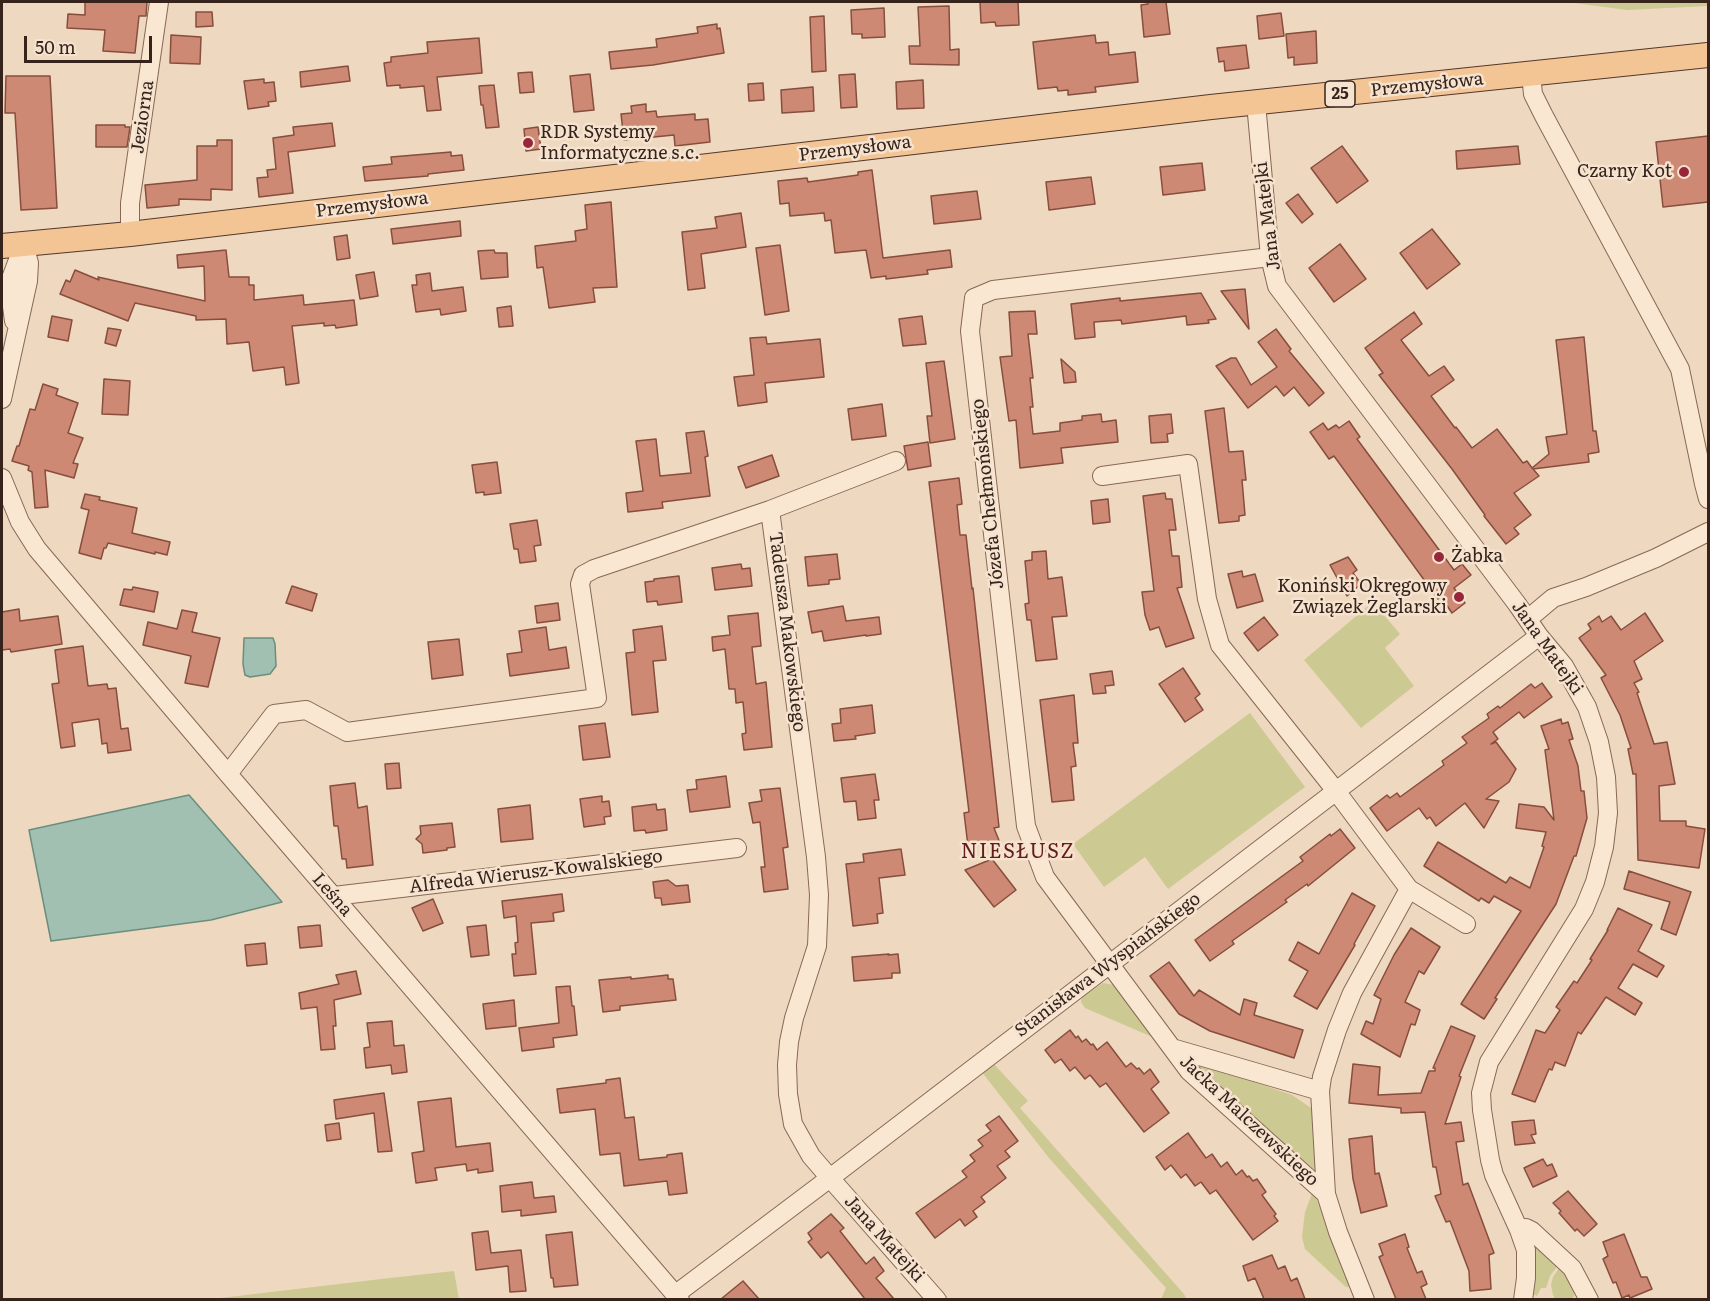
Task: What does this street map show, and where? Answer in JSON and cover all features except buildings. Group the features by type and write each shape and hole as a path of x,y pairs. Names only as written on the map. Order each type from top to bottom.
{"main road":[{"name":"Przemysłowa","path":"13,245 130,234 1211,107 1708,55"}],"street":[{"name":"Jeziorna","path":"130,234 130,203 159,2"},
{"path":"1531,74 1533,94 1544,116 1680,369 1708,498"},
{"name":"Jana Matejki","path":"1256,103 1270,257 1277,286 1539,636 1564,666 1587,707 1599,742 1608,813 1604,847 1595,882 1584,909 1489,1062 1481,1093 1494,1175 1526,1250 1523,1299"},
{"path":"13,245 5,281 16,331"},
{"path":"2,399 28,281 29,264 13,245"},
{"name":"Józefa Chełmońskiego","path":"1109,964 1045,877 1026,826 970,331 974,298 993,290 1270,257"},
{"path":"771,510 896,461"},
{"path":"1102,476 1188,464 1207,598 1220,645 1336,791 1409,888 1466,924"},
{"name":"Leśna","path":"2,478 20,522 37,549 678,1297"},
{"name":"Tadeusza Makowskiego","path":"228,774 274,714 306,710 347,732 597,698 580,584 583,575 594,569 771,510 819,895 817,946 794,1018 789,1042 788,1094 793,1124 812,1156 830,1179"},
{"path":"1528,619 1553,598 1656,558 1708,532"},
{"name":"Stanisława Wyspiańskiego","path":"678,1297 1539,636"},
{"name":"Alfreda Wierusz-Kowalskiego","path":"334,896 737,848"},
{"name":"Jacka Malczewskiego","path":"1365,1299 1338,1232 1326,1194 1320,1091 1322,1077 1337,1030 1352,993 1409,888"},
{"name":"Jacka Malczewskiego","path":"1109,964 1189,1071 1326,1194"},
{"name":"Jacka Malczewskiego","path":"1172,1048 1320,1091"},
{"name":"Jana Matejki","path":"830,1179 937,1299"},
{"path":"1519,1230 1526,1228 1532,1231 1572,1268 1589,1299"}],"shaded area":[{"path":"1567,2 1708,2 1708,6 1627,10"},
{"path":"1373,602 1400,634 1385,648 1414,686 1361,728 1304,660"},
{"path":"244,638 273,638 276,666 270,674 250,677 245,675"},
{"path":"1250,713 1305,787 1168,889 1145,857 1104,887 1073,844"},
{"path":"189,795 282,902 211,920 51,941 29,830"},
{"path":"1103,983 1114,985 1150,1032 1150,1036 1085,1008 1081,1002 1082,997"},
{"path":"1194,1061 1292,1095 1311,1108 1318,1117 1317,1172 1194,1065"},
{"path":"993,1063 1028,1101 1020,1108 1187,1299 1161,1299 1166,1288 1049,1158 981,1071"},
{"path":"1313,1191 1353,1287 1346,1287 1305,1249 1302,1237 1305,1212"},
{"path":"1532,1243 1559,1264 1550,1276 1546,1288 1541,1288 1537,1296 1533,1294"},
{"path":"1560,1267 1575,1289 1572,1299 1555,1299 1553,1295 1551,1285 1553,1277"},
{"path":"454,1271 459,1299 212,1299 390,1278"}],"place":[{"name":"RDR Systemy Informatyczne s.c.","path":"528,143"},
{"name":"Czarny Kot","path":"1684,172"},
{"name":"Żabka","path":"1439,557"},
{"name":"Koniński Okręgowy Związek Żeglarski","path":"1459,597"}],"district":[{"name":"NIESŁUSZ","path":"1018,852"}]}
